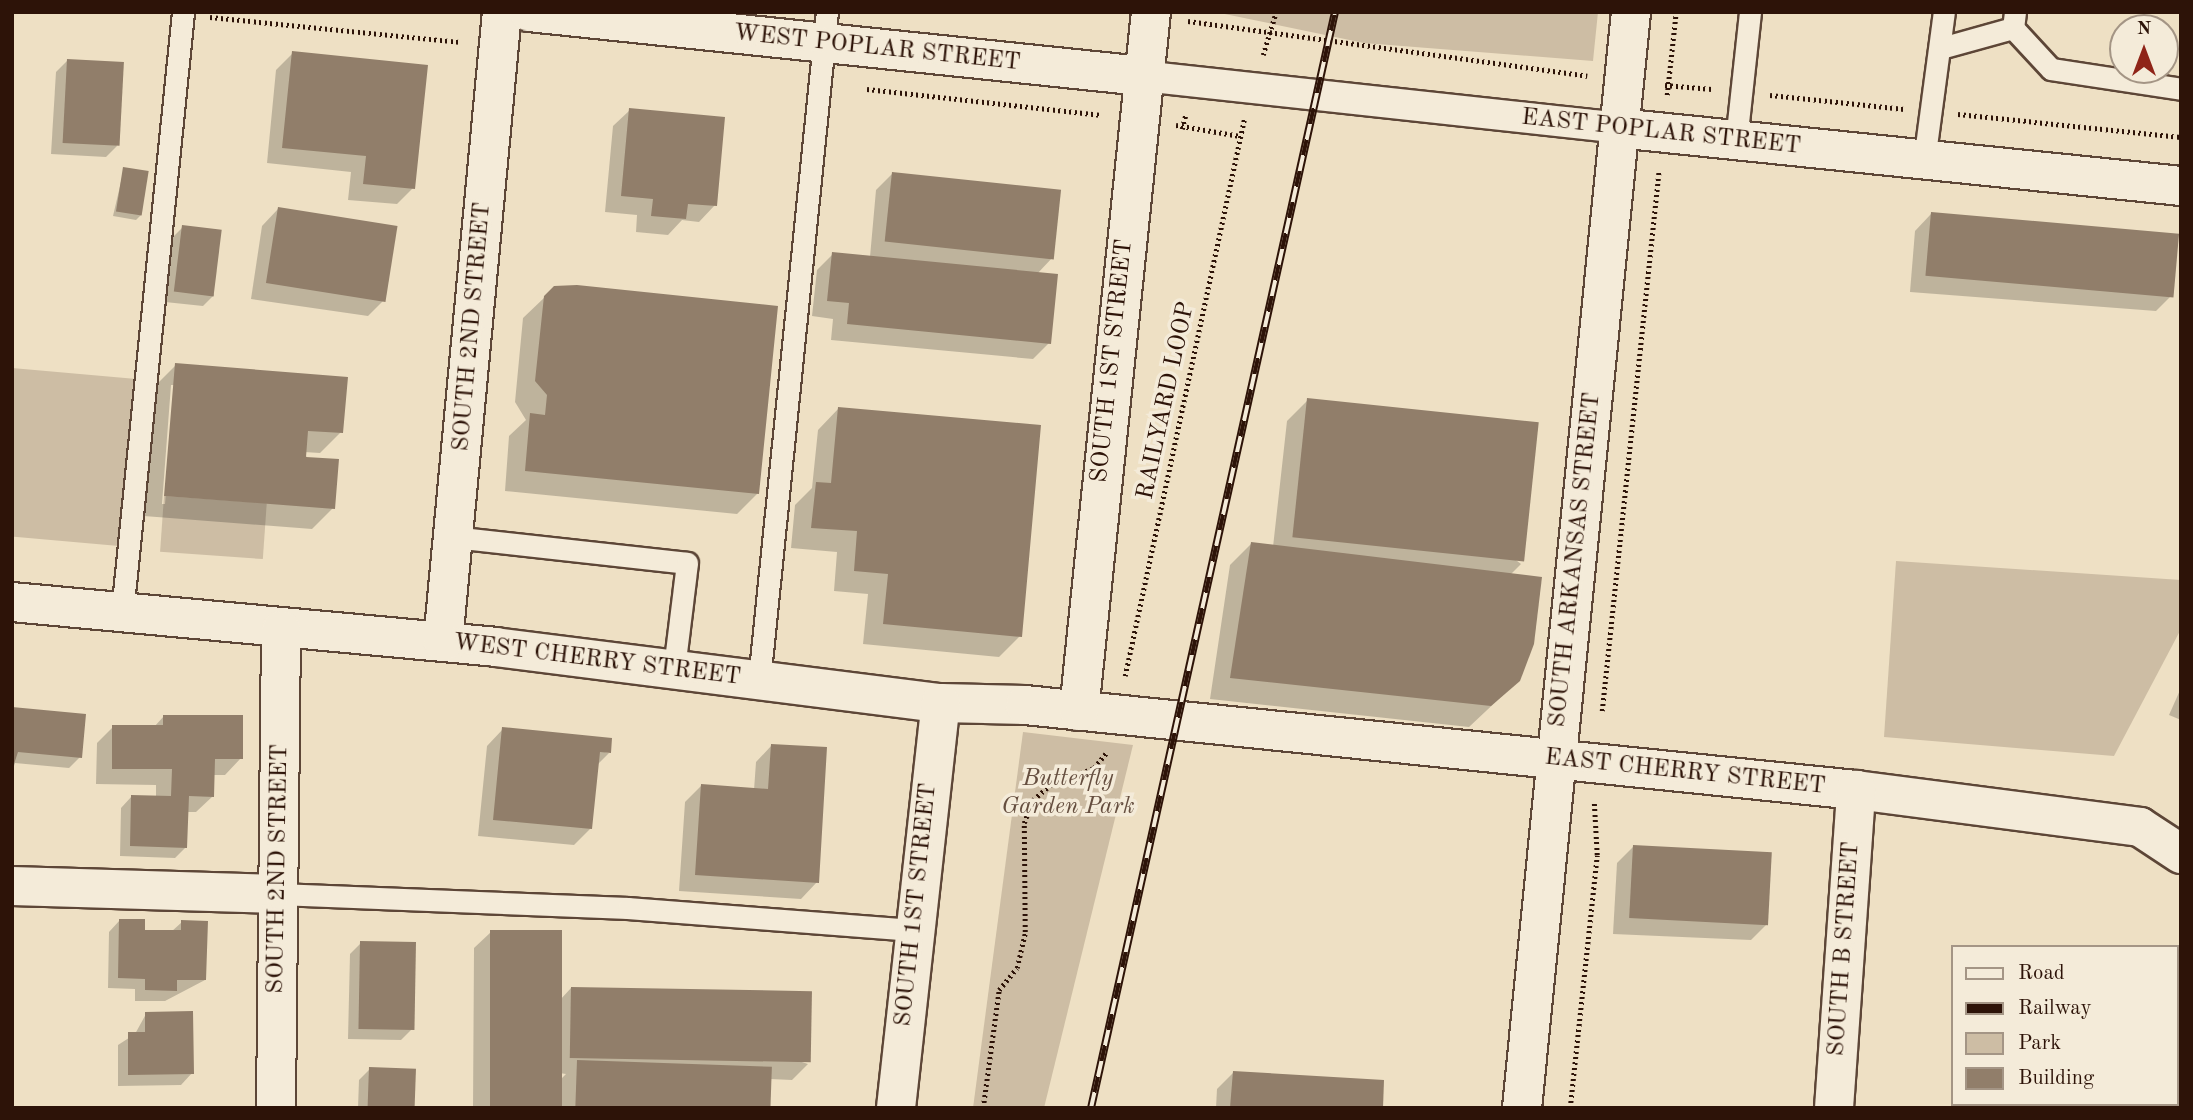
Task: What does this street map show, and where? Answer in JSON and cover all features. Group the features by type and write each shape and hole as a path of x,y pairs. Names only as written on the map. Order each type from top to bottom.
{"street":[{"name":"SOUTH 2ND STREET","path":"443,642 502,12"},
{"name":"WEST POPLAR STREET","path":"529,12 825,28 1142,76"},
{"name":"SOUTH 1ST STREET","path":"1079,711 1142,76 1151,12"},
{"name":"SOUTH ARKANSAS STREET","path":"1522,1108 1631,12"},
{"name":"EAST POPLAR STREET","path":"1142,76 1924,161 2181,186"},
{"name":"WEST CHERRY STREET","path":"12,602 281,630 443,642 941,703 1079,711 1181,723"},
{"name":"SOUTH 2ND STREET","path":"276,1108 281,630"},
{"name":"SOUTH 1ST STREET","path":"896,1108 912,930 941,703"},
{"name":"EAST CHERRY STREET","path":"1181,723 1856,790 2140,827 2181,854"},
{"name":"SOUTH B STREET","path":"1833,1108 1856,790"},
{"path":"12,886 278,894"}],"lane":[{"path":"122,613 183,12"},
{"path":"1736,141 1750,12"},
{"path":"1924,161 1944,12"},
{"path":"1941,48 2014,20 2051,69 2181,89"},
{"path":"759,681 825,28"},
{"path":"453,537 687,563 674,670"},
{"path":"278,894 628,908 912,930"}],"path":[{"path":"1259,69 1276,12"},
{"path":"1600,719 1609,688 1667,133 1676,12"},
{"path":"1195,25 1598,79"},
{"name":"RAILYARD LOOP","path":"1125,673 1240,136 1182,129 1168,120"},
{"path":"983,1108 999,990 1017,968 1026,932 1024,823 1034,800 1051,785 1094,768 1105,753"},
{"path":"1570,1108 1597,855 1594,789"}],"green space":[{"path":"1215,12 1598,12 1593,61 1364,43"},
{"path":"12,368 134,379 119,546 12,537"},
{"path":"164,496 267,503 263,559 160,552"},
{"path":"1896,561 2181,580 2181,629 2114,756 1884,737"},
{"name":"Butterfly Garden Park","path":"1023,732 1133,745 1044,1108 973,1108"}],"building":[{"path":"292,51 428,65 415,189 363,184 366,156 282,148"},
{"path":"67,59 124,62 120,146 63,143"},
{"path":"629,108 725,117 717,206 688,204 686,219 651,216 653,199 621,196"},
{"path":"123,167 149,171 142,216 116,211"},
{"path":"892,172 1061,190 1054,259 885,242"},
{"path":"278,207 398,226 385,302 266,283"},
{"path":"1931,212 2179,234 2173,297 1925,276"},
{"path":"182,225 222,230 214,296 174,292"},
{"path":"832,252 1058,274 1051,344 847,324 849,303 827,301"},
{"path":"577,285 778,306 759,494 525,471 530,413 545,415 547,395 535,381 544,296 554,286"},
{"path":"175,363 348,377 343,433 308,431 306,457 339,459 335,509 164,496"},
{"path":"1307,398 1539,422 1524,562 1292,537"},
{"path":"838,407 1041,425 1022,637 883,624 888,574 854,571 857,531 811,528 816,482 831,483"},
{"path":"1251,542 1542,577 1534,644 1520,681 1491,706 1230,678"},
{"path":"12,707 86,714 82,758 18,752 12,770"},
{"path":"163,715 243,715 243,759 215,759 214,797 189,796 187,848 130,846 131,795 171,796 172,769 112,769 112,725 163,725"},
{"path":"502,727 612,738 611,753 600,752 592,829 493,820"},
{"path":"771,744 827,747 819,883 695,875 701,784 768,789"},
{"path":"1633,845 1772,852 1768,925 1629,918"},
{"path":"119,919 145,919 145,930 181,930 181,920 208,921 206,980 177,980 177,991 145,990 145,979 118,978"},
{"path":"490,930 562,930 562,1108 490,1108"},
{"path":"360,941 416,942 414,1030 358,1029"},
{"path":"571,987 812,991 811,1062 570,1058"},
{"path":"193,1011 194,1074 128,1075 128,1032 145,1032 145,1012"},
{"path":"577,1060 772,1067 770,1108 575,1108"},
{"path":"369,1067 416,1069 415,1108 368,1108"},
{"path":"1233,1071 1384,1080 1383,1108 1230,1108"}],"railway":[{"path":"1091,1108 1335,12"}]}
